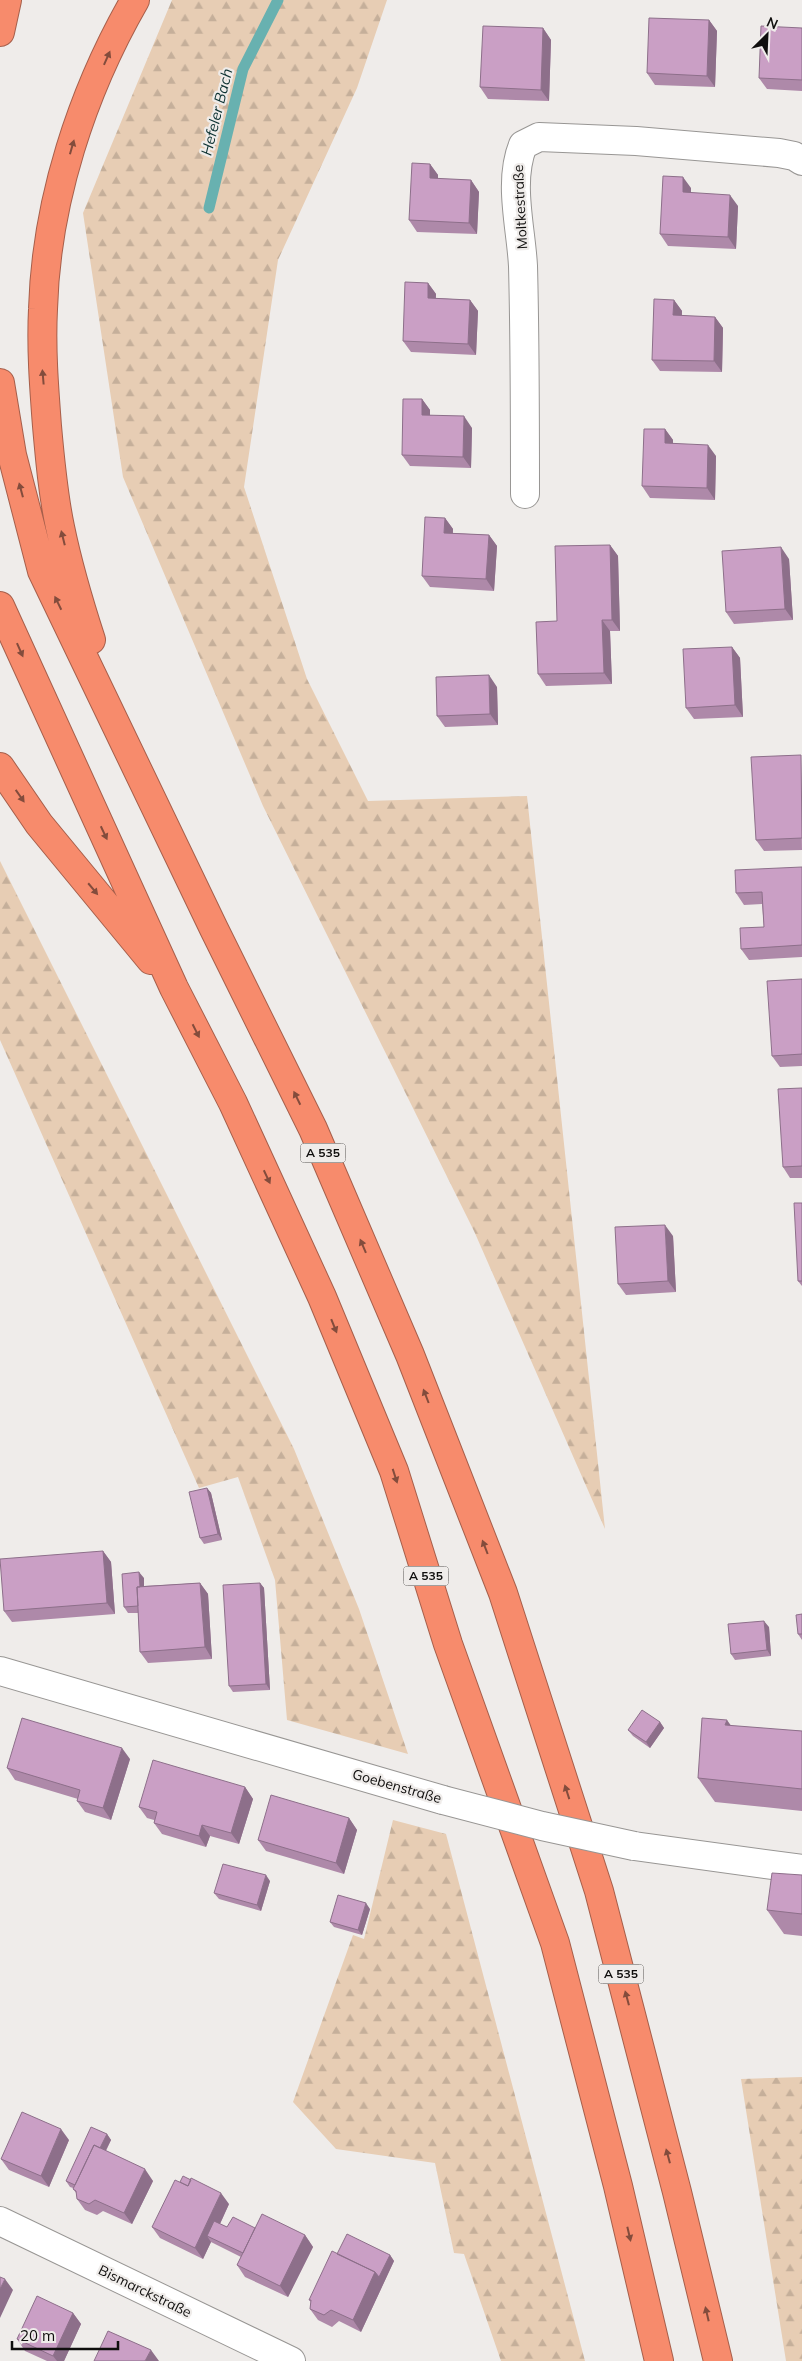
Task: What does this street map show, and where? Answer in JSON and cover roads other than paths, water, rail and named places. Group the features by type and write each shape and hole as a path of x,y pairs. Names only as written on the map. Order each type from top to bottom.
{"highway":[{"path":"0,32 7,0"},
{"path":"117,726 74,586 59,526 42,367 43,308 48,252 60,192 76,135 91,94 122,22 135,0"},
{"path":"0,383 12,455 42,571 117,726"},
{"path":"0,606 174,988"},
{"name":"A 535","path":"117,726 214,929 313,1129 410,1354 503,1593 599,1891 678,2192 718,2361"},
{"path":"0,768 39,824 174,988"},
{"name":"A 535","path":"174,988 233,1103 322,1297 394,1471 448,1644 555,1943 618,2186 659,2361"}],"street":[{"name":"Moltkestraße","path":"525,494 523,264 516,174 518,158 523,145 539,137 636,141 779,153 794,156 802,161"},
{"name":"Goebenstraße","path":"0,1671 443,1800 542,1826 634,1846 802,1869"},
{"name":"Bismarckstraße","path":"0,2221 291,2361"}],"waterway":[{"name":"Hefeler Bach","path":"209,208 243,69 278,0"}]}
